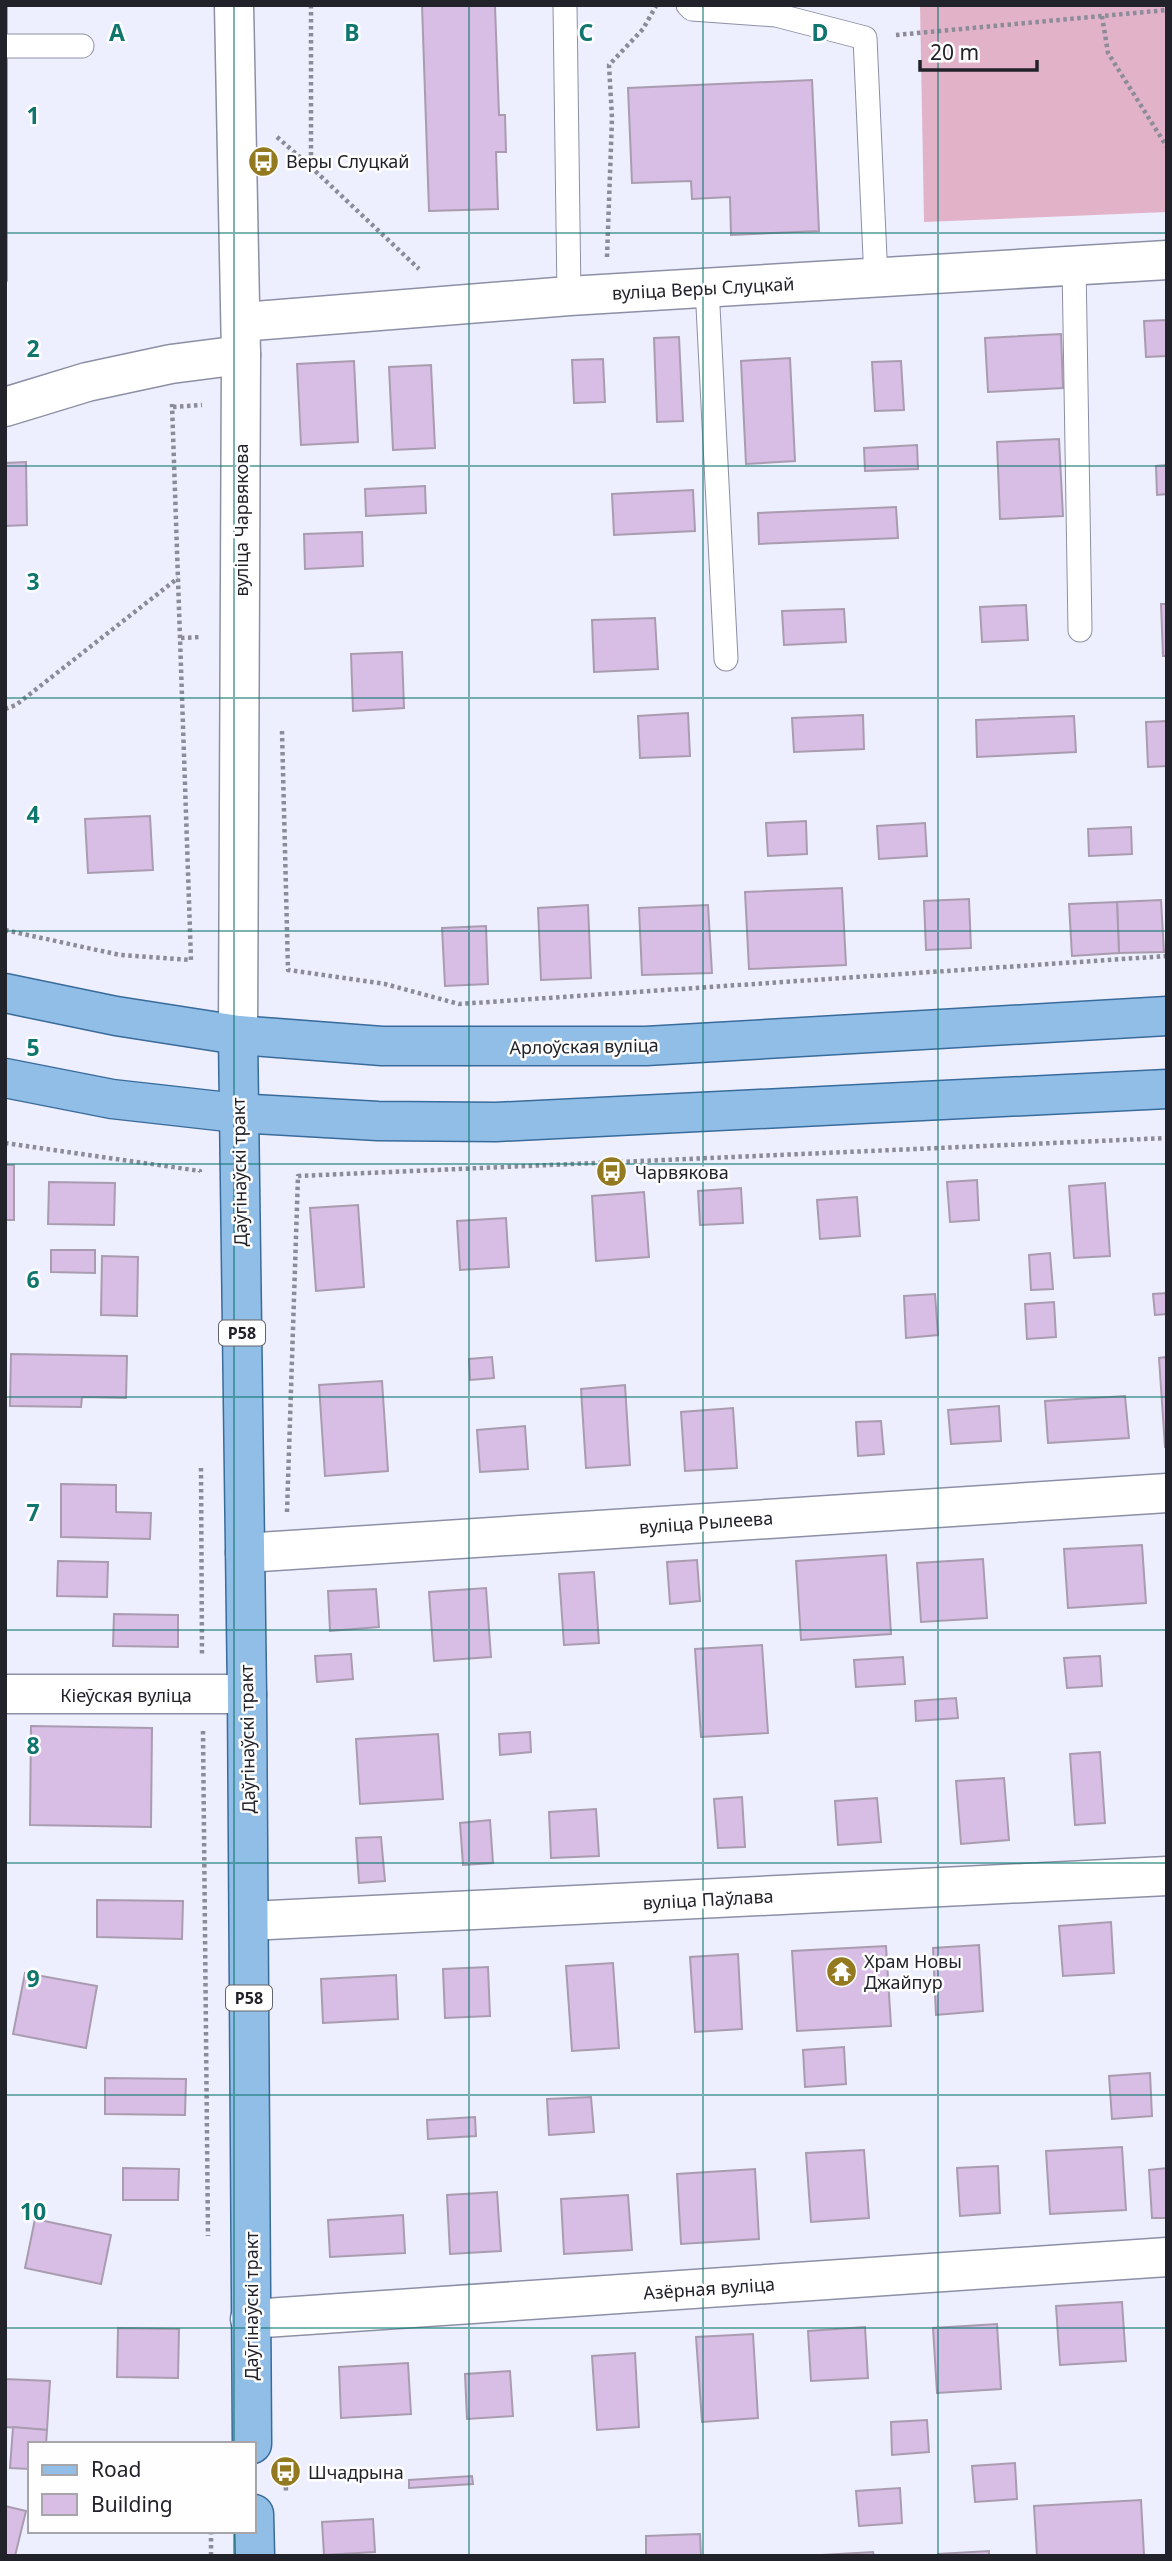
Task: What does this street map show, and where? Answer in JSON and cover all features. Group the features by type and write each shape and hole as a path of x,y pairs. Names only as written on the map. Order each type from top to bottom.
{"main road":[{"name":"Арлоўская вуліца","path":"5,993 117,1016 238,1035 382,1046 646,1046 1167,1016"},
{"name":"Даўгінаўскі тракт","path":"238,1035 247,1694 250,2319 268,2451"},
{"path":"5,1078 111,1099 237,1113 378,1121 496,1122 1167,1089"},
{"path":"254,2533 255,2556"}],"street":[{"name":"вуліца Чарвякова","path":"234,5 241,339 238,1035"},
{"name":"вуліца Веры Слуцкай","path":"5,407 87,382 171,365 241,339 569,285 707,287 1167,260"},
{"name":"вуліца Рылеева","path":"245,1553 1167,1493"},
{"name":"Кіеўская вуліца","path":"5,1694 247,1694"},
{"name":"вуліца Паўлава","path":"249,1921 1167,1876"},
{"name":"Азёрная вуліца","path":"250,2319 1167,2257"}],"lane":[{"path":"565,5 569,285"},
{"path":"688,5 692,9 776,15 865,38 876,279"},
{"path":"8,46 82,46"},
{"path":"1074,264 1080,630"},
{"path":"707,287 726,659"}],"path":[{"path":"311,5 311,167"},
{"path":"569,285 607,264 612,118 609,65 643,29 657,5"},
{"path":"865,38 1167,10"},
{"path":"1102,16 1108,53 1167,147"},
{"path":"271,132 424,274"},
{"path":"5,930 120,955 191,960 171,365"},
{"path":"5,709 16,705 178,578"},
{"path":"282,721 288,970 385,984 459,1004 1167,956"},
{"path":"286,1549 298,1176 1167,1138"},
{"path":"268,2451 287,2496"},
{"path":"211,2533 211,2556"}],"shaded area":[{"path":"920,5 1167,5 1167,212 924,222"}],"building":[{"path":"5,5 7,281 5,282"},
{"path":"422,5 505,5 495,6 499,115 505,115 506,152 496,152 498,209 429,211"},
{"path":"812,80 819,231 731,235 730,197 692,199 691,181 632,183 628,88"},
{"path":"1167,320 1167,356 1146,357 1144,321"},
{"path":"1061,334 1063,388 988,392 985,338"},
{"path":"679,337 683,421 657,422 654,338"},
{"path":"790,358 795,461 746,464 741,361"},
{"path":"603,359 605,402 574,403 572,360"},
{"path":"354,361 358,442 301,445 297,364"},
{"path":"901,361 904,410 875,411 872,362"},
{"path":"431,365 435,448 393,450 389,367"},
{"path":"1059,439 1063,516 1000,519 997,442"},
{"path":"917,445 918,469 865,471 864,448"},
{"path":"26,462 27,525 5,526 5,463"},
{"path":"1167,465 1167,494 1157,495 1156,466"},
{"path":"425,486 426,513 366,516 365,489"},
{"path":"693,490 695,531 614,535 612,494"},
{"path":"896,507 898,538 759,544 758,513"},
{"path":"362,532 363,566 305,569 304,534"},
{"path":"1161,604 1167,604 1167,656 1163,656"},
{"path":"1026,605 1028,640 982,642 980,607"},
{"path":"844,609 846,642 784,645 782,611"},
{"path":"655,618 658,669 594,672 592,620"},
{"path":"402,652 404,708 353,711 351,654"},
{"path":"688,713 690,756 640,758 638,716"},
{"path":"863,715 864,749 794,752 792,718"},
{"path":"1074,716 1076,752 977,757 976,720"},
{"path":"1167,721 1167,766 1148,767 1146,722"},
{"path":"150,816 153,870 88,873 85,819"},
{"path":"806,821 807,854 768,856 766,823"},
{"path":"925,823 927,856 879,859 877,826"},
{"path":"1131,827 1132,854 1089,856 1088,829"},
{"path":"842,888 846,965 749,969 745,892"},
{"path":"969,899 971,948 926,950 924,901"},
{"path":"1161,900 1164,952 1119,953 1117,902"},
{"path":"1117,902 1119,953 1072,956 1069,904"},
{"path":"588,905 591,978 541,980 538,908"},
{"path":"708,905 712,973 642,975 639,908"},
{"path":"486,926 488,984 445,986 442,928"},
{"path":"5,1165 14,1165 14,1220 5,1220"},
{"path":"977,1180 979,1220 950,1222 947,1182"},
{"path":"49,1182 115,1183 114,1225 48,1224"},
{"path":"1105,1183 1110,1256 1074,1258 1069,1186"},
{"path":"741,1188 743,1223 700,1225 698,1191"},
{"path":"644,1192 649,1257 596,1261 592,1196"},
{"path":"857,1197 860,1236 820,1239 817,1200"},
{"path":"358,1205 364,1287 316,1291 310,1208"},
{"path":"506,1218 509,1267 460,1270 457,1221"},
{"path":"51,1250 95,1250 95,1273 51,1272"},
{"path":"1050,1253 1053,1289 1031,1290 1029,1255"},
{"path":"102,1256 138,1257 137,1316 101,1315"},
{"path":"1167,1293 1167,1314 1155,1315 1153,1294"},
{"path":"935,1294 938,1335 906,1338 904,1296"},
{"path":"1054,1302 1056,1337 1027,1339 1025,1304"},
{"path":"11,1354 127,1356 126,1398 82,1397 81,1407 10,1406"},
{"path":"492,1357 494,1378 470,1380 469,1359"},
{"path":"1167,1357 1167,1447 1165,1447 1159,1358"},
{"path":"382,1381 388,1471 325,1476 319,1385"},
{"path":"625,1385 630,1465 586,1468 581,1389"},
{"path":"1125,1396 1129,1438 1048,1443 1045,1401"},
{"path":"999,1406 1001,1441 951,1444 948,1410"},
{"path":"733,1408 737,1468 685,1471 681,1412"},
{"path":"881,1421 884,1454 858,1456 856,1422"},
{"path":"525,1426 528,1469 480,1472 477,1430"},
{"path":"61,1484 116,1485 116,1512 151,1513 150,1539 61,1537"},
{"path":"1142,1545 1146,1603 1068,1608 1064,1549"},
{"path":"886,1555 891,1634 801,1640 796,1561"},
{"path":"983,1559 987,1618 921,1622 917,1563"},
{"path":"697,1560 700,1601 670,1604 667,1562"},
{"path":"58,1561 108,1562 107,1597 57,1596"},
{"path":"594,1572 599,1643 564,1645 559,1574"},
{"path":"486,1588 491,1657 434,1661 429,1592"},
{"path":"376,1589 379,1627 330,1631 328,1591"},
{"path":"114,1614 178,1615 178,1647 113,1646"},
{"path":"762,1645 768,1733 701,1737 695,1649"},
{"path":"351,1654 353,1679 317,1682 315,1656"},
{"path":"1100,1656 1102,1686 1067,1688 1064,1658"},
{"path":"903,1657 905,1684 856,1687 854,1660"},
{"path":"956,1698 958,1718 916,1721 915,1701"},
{"path":"31,1726 152,1728 151,1827 30,1825"},
{"path":"530,1732 531,1752 500,1755 499,1734"},
{"path":"438,1734 443,1799 360,1804 356,1739"},
{"path":"1100,1752 1105,1823 1075,1825 1070,1754"},
{"path":"1004,1778 1009,1840 961,1844 956,1781"},
{"path":"742,1797 745,1847 718,1848 714,1799"},
{"path":"877,1798 881,1842 838,1845 835,1801"},
{"path":"596,1809 599,1856 551,1858 549,1812"},
{"path":"490,1820 493,1863 463,1865 460,1823"},
{"path":"381,1837 385,1881 359,1883 356,1838"},
{"path":"97,1900 183,1901 182,1939 97,1937"},
{"path":"1111,1922 1114,1973 1063,1976 1059,1926"},
{"path":"979,1945 983,2011 936,2015 933,1948"},
{"name":"Храм Новы Джайпур","path":"886,1946 891,2026 797,2031 792,1951"},
{"path":"738,1954 742,2029 695,2032 690,1957"},
{"path":"613,1963 619,2048 572,2051 566,1966"},
{"path":"488,1967 490,2016 445,2018 443,1969"},
{"path":"25,1973 97,1986 86,2048 13,2034"},
{"path":"396,1975 398,2019 323,2023 321,1979"},
{"path":"844,2047 846,2084 805,2087 803,2050"},
{"path":"1150,2073 1152,2116 1112,2119 1109,2076"},
{"path":"105,2078 186,2079 185,2115 105,2114"},
{"path":"591,2097 594,2132 549,2135 547,2099"},
{"path":"475,2117 476,2136 428,2139 427,2120"},
{"path":"1122,2147 1126,2210 1050,2214 1046,2151"},
{"path":"864,2150 869,2218 811,2222 806,2153"},
{"path":"998,2166 1000,2213 960,2216 957,2168"},
{"path":"123,2168 179,2169 178,2200 123,2200"},
{"path":"1167,2168 1167,2218 1152,2218 1149,2170"},
{"path":"755,2169 759,2239 681,2244 677,2174"},
{"path":"497,2192 501,2251 450,2254 447,2195"},
{"path":"628,2195 632,2250 564,2254 561,2199"},
{"path":"403,2215 405,2253 330,2257 328,2220"},
{"path":"35,2219 111,2235 101,2284 25,2268"},
{"path":"1122,2302 1126,2361 1060,2365 1056,2306"},
{"path":"997,2324 1001,2389 937,2393 933,2328"},
{"path":"865,2327 868,2378 811,2381 808,2331"},
{"path":"118,2328 179,2329 178,2378 117,2377"},
{"path":"753,2334 758,2418 702,2422 696,2337"},
{"path":"635,2353 639,2427 597,2430 592,2356"},
{"path":"408,2363 411,2414 341,2418 339,2367"},
{"path":"510,2371 513,2416 467,2419 465,2374"},
{"path":"5,2379 50,2381 47,2430 5,2427"},
{"path":"927,2420 929,2452 892,2455 891,2422"},
{"path":"13,2427 47,2430 46,2442 28,2442 28,2469 10,2468"},
{"path":"1015,2463 1017,2499 975,2502 972,2466"},
{"path":"472,2476 473,2484 409,2488 409,2480"},
{"path":"900,2488 902,2523 859,2526 856,2491"},
{"path":"1141,2500 1144,2555 1037,2556 1034,2506"},
{"path":"5,2506 26,2511 15,2556 5,2556"},
{"path":"373,2519 375,2552 324,2555 322,2522"},
{"path":"700,2534 701,2556 646,2556 646,2536"},
{"path":"989,2551 989,2556 938,2556 938,2554"},
{"path":"873,2552 874,2556 804,2556"}],"place":[{"name":"Веры Слуцкай","path":"263,161"},
{"name":"Чарвякова","path":"612,1172"},
{"name":"Храм Новы Джайпур","path":"841,1971"},
{"name":"Шчадрына","path":"285,2472"}]}
